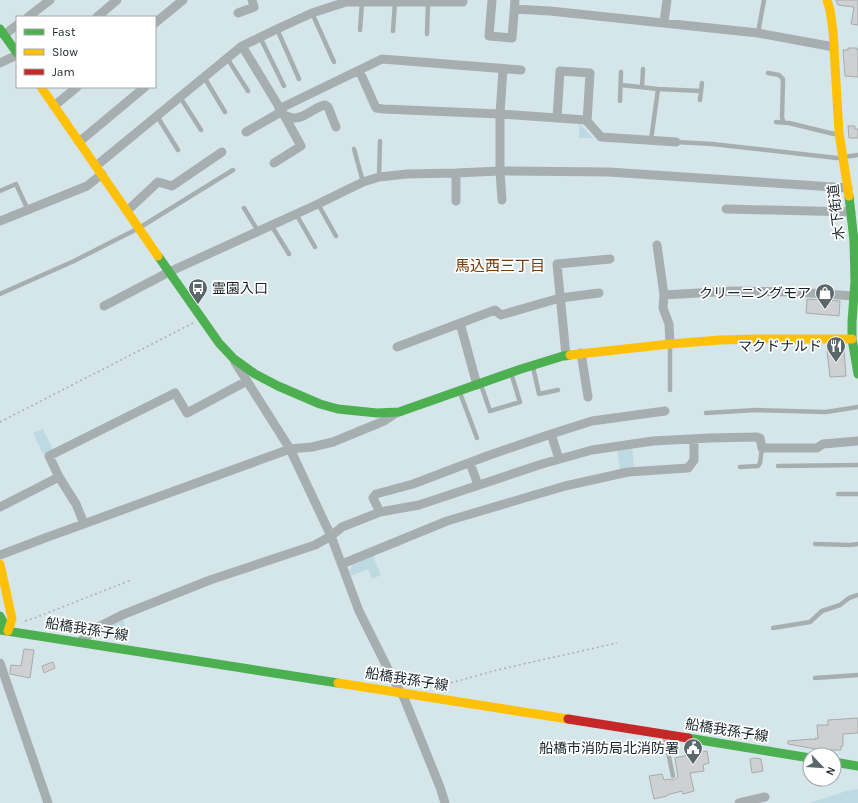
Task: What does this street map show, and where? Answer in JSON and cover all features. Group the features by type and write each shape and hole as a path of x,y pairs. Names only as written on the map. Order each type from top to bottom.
{"main road":[{"name":"木下街道","path":"827,0 833,31 839,134 842,157 850,188 854,260 855,346 858,374"},
{"path":"2,32 16,53"},
{"path":"42,88 202,319 234,359 255,374 278,386 320,404 338,409 359,412 399,412 532,365 581,352 720,340 757,339 855,346"},
{"path":"0,564 12,619 4,630"},
{"path":"0,616 4,630"},
{"name":"船橋我孫子線","path":"4,630 802,757"},
{"path":"842,763 858,766"}],"street":[{"path":"29,16 50,0"},
{"path":"98,16 117,0"},
{"path":"156,22 183,0"},
{"path":"238,13 254,7 252,0"},
{"path":"96,166 242,46 277,29 346,1 463,2 463,0"},
{"path":"492,0 489,36 512,38 514,4 550,11 758,33 834,47"},
{"path":"664,22 667,0"},
{"path":"2,32 16,25"},
{"path":"242,46 301,146 274,162"},
{"path":"0,63 16,55"},
{"path":"246,132 359,70 382,60 521,70"},
{"path":"502,200 500,171 500,114 503,69"},
{"path":"359,70 376,108 586,120 601,137 676,142"},
{"path":"557,118 560,71 590,72 587,122"},
{"path":"54,106 76,88"},
{"path":"79,142 143,88"},
{"path":"281,112 293,118 300,118 319,106 325,105 328,107 336,128"},
{"path":"127,211 158,182 172,186 222,152"},
{"path":"104,306 169,272 363,182 379,177 407,174 500,171 609,172 850,188"},
{"path":"456,173 456,201"},
{"path":"0,221 87,186 102,174"},
{"path":"726,209 851,212"},
{"path":"657,245 664,295 663,308 669,324 670,344"},
{"path":"566,356 557,264 610,259"},
{"path":"664,295 732,291 795,292 854,296"},
{"path":"397,347 495,310 500,315 560,298 599,293"},
{"path":"460,323 479,384"},
{"path":"581,352 588,397"},
{"path":"234,359 290,449 331,536 359,611 404,698 445,803"},
{"path":"84,524 76,504 59,477 50,456 175,393 187,413 247,381"},
{"path":"380,512 373,498 376,494 413,484 592,420 665,411"},
{"path":"0,555 290,449 312,447 333,442 384,421 399,412"},
{"path":"551,434 559,459"},
{"path":"80,642 96,628 122,615 210,580 315,545 331,536 342,527 380,512 419,505 559,459 592,450 653,441 694,439 757,437 760,438 762,448 817,448 823,444 858,441"},
{"path":"342,564 447,521 565,486 628,472 688,468 694,460 694,439"},
{"path":"470,463 478,485"},
{"path":"0,507 59,477"},
{"path":"0,663 48,803"},
{"path":"739,803 765,797"}],"lane":[{"path":"758,33 764,0"},
{"path":"393,30 398,1"},
{"path":"360,30 362,2"},
{"path":"427,34 428,2"},
{"path":"312,14 334,62"},
{"path":"277,29 299,79"},
{"path":"260,37 284,86"},
{"path":"227,58 248,91"},
{"path":"642,87 643,69"},
{"path":"620,101 621,72"},
{"path":"768,73 779,75 783,79 782,118 784,123"},
{"path":"204,78 225,112"},
{"path":"700,100 702,83"},
{"path":"621,85 658,89 701,91"},
{"path":"651,140 658,89"},
{"path":"180,97 201,130"},
{"path":"157,116 178,150"},
{"path":"776,122 839,134"},
{"path":"379,177 380,141"},
{"path":"676,142 712,144 837,158 858,155"},
{"path":"354,149 363,182"},
{"path":"0,294 74,261 139,228 233,170"},
{"path":"0,191 16,184 28,210"},
{"path":"318,204 336,236"},
{"path":"244,208 258,231"},
{"path":"296,214 315,247"},
{"path":"271,225 288,254"},
{"path":"670,344 670,390"},
{"path":"532,365 539,394 558,390"},
{"path":"479,384 490,411 520,402 511,372"},
{"path":"459,391 477,438"},
{"path":"706,413 756,410 826,412 858,407"},
{"path":"740,467 758,466 760,463 762,448"},
{"path":"778,466 858,464"},
{"path":"838,494 858,494"},
{"path":"815,544 858,544"},
{"path":"772,628 810,622 822,611 840,605 849,598 858,595"},
{"path":"815,678 858,675"},
{"path":"664,734 673,776"}],"path":[{"path":"0,422 202,319"},
{"path":"25,621 131,580"},
{"path":"441,688 447,684 497,670 617,643"}],"shaded area":[{"path":"579,123 593,138 579,138"},
{"path":"43,429 53,450 43,454 33,433"},
{"path":"632,446 634,469 620,470 617,449"},
{"path":"373,556 381,575 372,579 368,569 351,576 349,571 353,564"},
{"path":"123,618 127,637 94,631"},
{"path":"858,789 858,803 810,803 846,791"}],"building":[{"path":"836,0 858,0 858,25 851,24 854,7 838,5"},
{"path":"848,48 857,48 858,50 858,77 845,76 843,50 848,50"},
{"path":"848,126 855,126 855,129 858,129 858,138 849,138"},
{"path":"807,299 840,301 839,316 806,313"},
{"path":"844,350 846,376 830,377 827,351"},
{"path":"24,649 34,650 30,678 10,674 11,665 21,666"},
{"path":"53,662 55,668 44,673 42,666"},
{"path":"858,718 858,733 843,734 843,746 841,747 804,747 788,744 788,741 818,739 817,725 828,725 828,720"},
{"path":"707,751 709,763 703,765 704,771 690,773 694,791 683,794 682,791 654,799 649,776 662,774 664,780 674,780 678,777 675,758"},
{"path":"750,759 761,759 763,771 752,773"}],"traffic: fast":[{"path":"0,29 16,52"},
{"path":"849,196 854,241 855,281 852,339 858,374"},
{"path":"158,256 219,343 234,359 255,374 278,386 320,404 338,409 377,413 399,412 521,369 570,355"},
{"path":"0,616 8,631"},
{"path":"0,630 338,683"},
{"path":"688,738 802,757"},
{"path":"842,763 858,766"}],"traffic: slow":[{"path":"827,0 833,31 839,133 849,196"},
{"path":"42,88 158,256"},
{"path":"570,355 720,340 852,339"},
{"path":"0,564 12,619 8,631"},
{"path":"338,683 568,719"}],"traffic: jam":[{"path":"568,719 688,738"}],"place":[{"name":"霊園入口","path":"198,305"},
{"name":"クリーニングモア","path":"825,310"},
{"name":"マクドナルド","path":"836,363"},
{"name":"船橋市消防局北消防署","path":"693,765"}],"district":[{"name":"馬込西三丁目","path":"500,266"}]}
